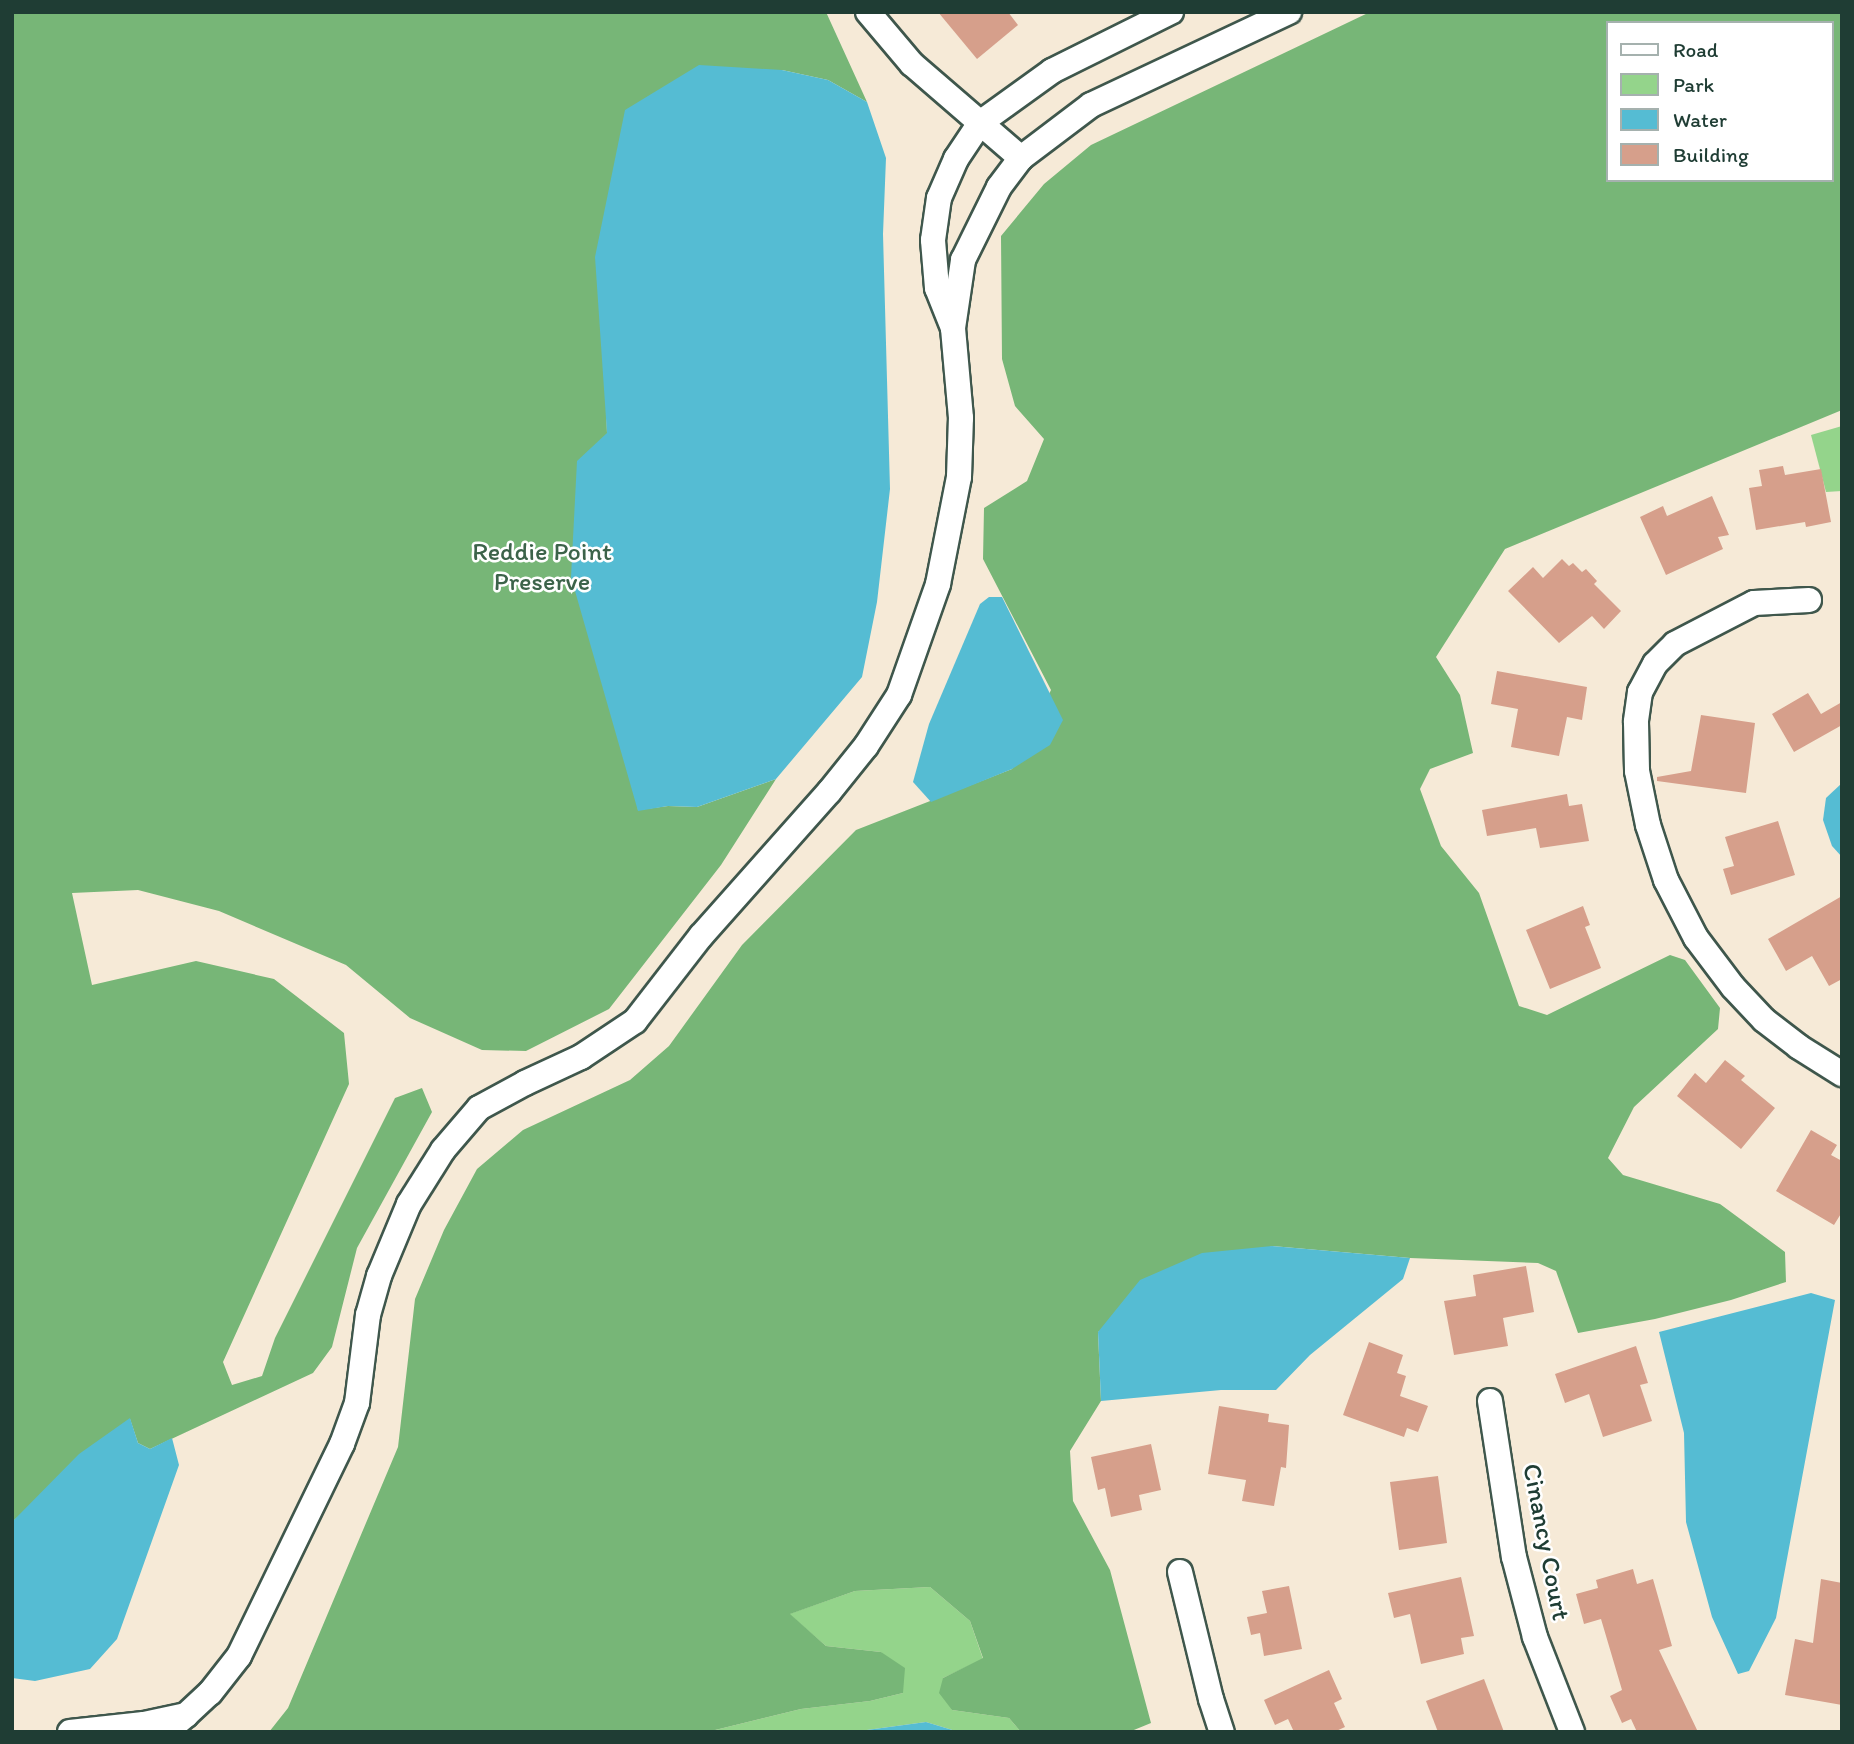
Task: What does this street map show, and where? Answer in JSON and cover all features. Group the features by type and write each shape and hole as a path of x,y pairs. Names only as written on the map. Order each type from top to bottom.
{"street":[{"path":"868,12 912,64 1021,158"},
{"path":"953,328 937,288 933,240 939,198 956,159 980,123 1052,71 1171,12"},
{"path":"166,1732 210,1693 239,1656 342,1444 357,1403 368,1315 379,1276 409,1204 443,1150 479,1108 581,1057 635,1021 701,936 844,774 899,695 938,584 959,477 961,418 953,328 962,260 999,187 1021,158 1091,105 1289,12"},
{"path":"1809,600 1754,603 1675,644 1655,664 1640,692 1636,722 1637,771 1648,825 1666,880 1696,938 1733,987 1764,1020 1799,1047 1842,1073"},
{"name":"Cinancy Court","path":"1490,1401 1514,1557 1535,1637 1572,1732"},
{"path":"1180,1572 1211,1699 1222,1732"},
{"path":"70,1732 144,1724 186,1715"}],"green space":[{"name":"Reddie Point Preserve","path":"12,12 826,12 867,102 828,80 782,70 604,353 607,433 638,810 668,806 697,807 776,779 721,865 609,1009 526,1051 482,1050 410,1018 346,965 219,911 138,890 72,893 92,985 196,961 274,979 344,1033 349,1084 223,1362 232,1385 262,1376 275,1338 395,1098 422,1088 432,1112 357,1248 332,1347 313,1373 150,1449 138,1443 130,1419 12,1522"},
{"path":"1370,12 1842,12 1842,410 1505,549 1436,657 1460,695 1473,753 1430,769 1420,789 1441,846 1479,893 1519,1006 1547,1015 1670,955 1685,960 1720,1008 1718,1029 1634,1107 1608,1158 1623,1175 1720,1204 1785,1252 1786,1282 1731,1300 1655,1319 1578,1333 1556,1271 1538,1263 1410,1258 1272,1246 1098,1332 1101,1401 1070,1451 1073,1501 1110,1570 1151,1723 1129,1732 1021,1732 1009,1718 952,1710 939,1693 943,1678 983,1658 970,1621 930,1587 855,1591 790,1614 826,1646 881,1652 905,1668 903,1693 870,1701 801,1709 707,1732 269,1732 288,1708 398,1447 415,1299 444,1230 477,1169 523,1130 630,1080 669,1046 742,945 856,830 1012,769 1051,690 983,559 984,508 1027,481 1044,439 1015,406 1002,359 1001,236 1044,184 1091,145"},
{"path":"1842,426 1842,491 1826,492 1811,435"},
{"path":"930,1587 970,1621 983,1659 943,1678 952,1710 1009,1718 1021,1732 959,1732 926,1722 852,1732 707,1732 801,1709 870,1701 903,1693 881,1652 826,1646 789,1614 855,1591"}],"water":[{"path":"699,65 782,70 828,80 867,102 886,158 883,234 890,489 877,602 862,677 776,779 697,807 668,806 638,811 571,577 577,461 607,433 595,257 625,110"},
{"path":"989,597 1002,597 1063,720 1050,745 1012,769 931,802 913,782 929,724 980,604"},
{"path":"1842,783 1842,857 1832,846 1823,820 1826,798"},
{"path":"1272,1246 1410,1258 1403,1279 1310,1355 1276,1390 1221,1390 1101,1401 1098,1332 1140,1280 1202,1253"},
{"path":"1811,1293 1835,1300 1776,1618 1749,1671 1738,1674 1712,1617 1686,1522 1684,1433 1659,1332"},
{"path":"130,1418 138,1443 150,1449 172,1438 179,1465 117,1639 90,1669 35,1681 12,1678 12,1522 79,1454"},
{"path":"926,1722 959,1732 852,1732"}],"building":[{"path":"938,12 1008,12 1018,25 977,59"},
{"path":"1783,466 1785,475 1821,469 1831,522 1806,527 1805,522 1756,530 1749,488 1762,486 1759,470"},
{"path":"1712,496 1729,535 1718,537 1723,549 1666,575 1640,517 1663,506 1667,516"},
{"path":"1562,559 1569,566 1573,563 1582,572 1586,569 1597,581 1594,584 1621,611 1604,629 1592,616 1559,643 1508,591 1533,567 1543,578"},
{"path":"1497,671 1587,687 1582,720 1567,717 1559,756 1511,747 1518,709 1491,704"},
{"path":"1808,693 1821,714 1842,702 1842,725 1794,752 1772,714"},
{"path":"1701,715 1755,723 1746,793 1657,781 1657,777 1691,771"},
{"path":"1567,794 1569,806 1582,804 1589,841 1540,848 1536,828 1487,836 1482,810"},
{"path":"1778,821 1795,875 1731,895 1723,869 1734,866 1725,837"},
{"path":"1842,896 1842,979 1829,986 1812,956 1786,971 1768,939"},
{"path":"1583,906 1590,925 1585,927 1601,968 1550,989 1526,930"},
{"path":"1725,1060 1745,1076 1741,1080 1775,1108 1741,1149 1677,1096 1695,1073 1706,1083"},
{"path":"1811,1130 1837,1145 1831,1155 1842,1161 1842,1212 1834,1225 1776,1191"},
{"path":"1526,1266 1534,1312 1503,1318 1508,1346 1454,1355 1444,1301 1476,1296 1473,1275"},
{"path":"1369,1342 1403,1355 1397,1373 1406,1376 1400,1396 1428,1406 1418,1432 1407,1428 1404,1437 1343,1415"},
{"path":"1636,1346 1648,1383 1640,1385 1652,1421 1603,1437 1589,1394 1565,1403 1555,1374"},
{"path":"1219,1406 1269,1414 1268,1422 1289,1425 1286,1468 1281,1467 1274,1506 1242,1501 1246,1480 1208,1474"},
{"path":"1151,1444 1161,1490 1139,1495 1142,1510 1111,1517 1105,1488 1098,1490 1091,1457"},
{"path":"1438,1476 1447,1543 1399,1550 1390,1482"},
{"path":"1633,1569 1637,1584 1653,1579 1672,1646 1659,1650 1698,1732 1637,1732 1631,1719 1622,1723 1610,1696 1622,1690 1601,1619 1584,1624 1576,1594 1598,1588 1596,1580"},
{"path":"1461,1577 1474,1636 1461,1638 1464,1654 1421,1664 1410,1614 1394,1618 1388,1593"},
{"path":"1821,1579 1842,1583 1842,1705 1785,1695 1795,1639 1813,1643"},
{"path":"1289,1586 1302,1649 1264,1656 1260,1633 1251,1635 1247,1617 1267,1613 1262,1591"},
{"path":"1329,1670 1342,1699 1334,1703 1345,1727 1334,1732 1294,1732 1288,1719 1275,1725 1264,1700"},
{"path":"1484,1679 1504,1732 1438,1732 1426,1701"}]}
